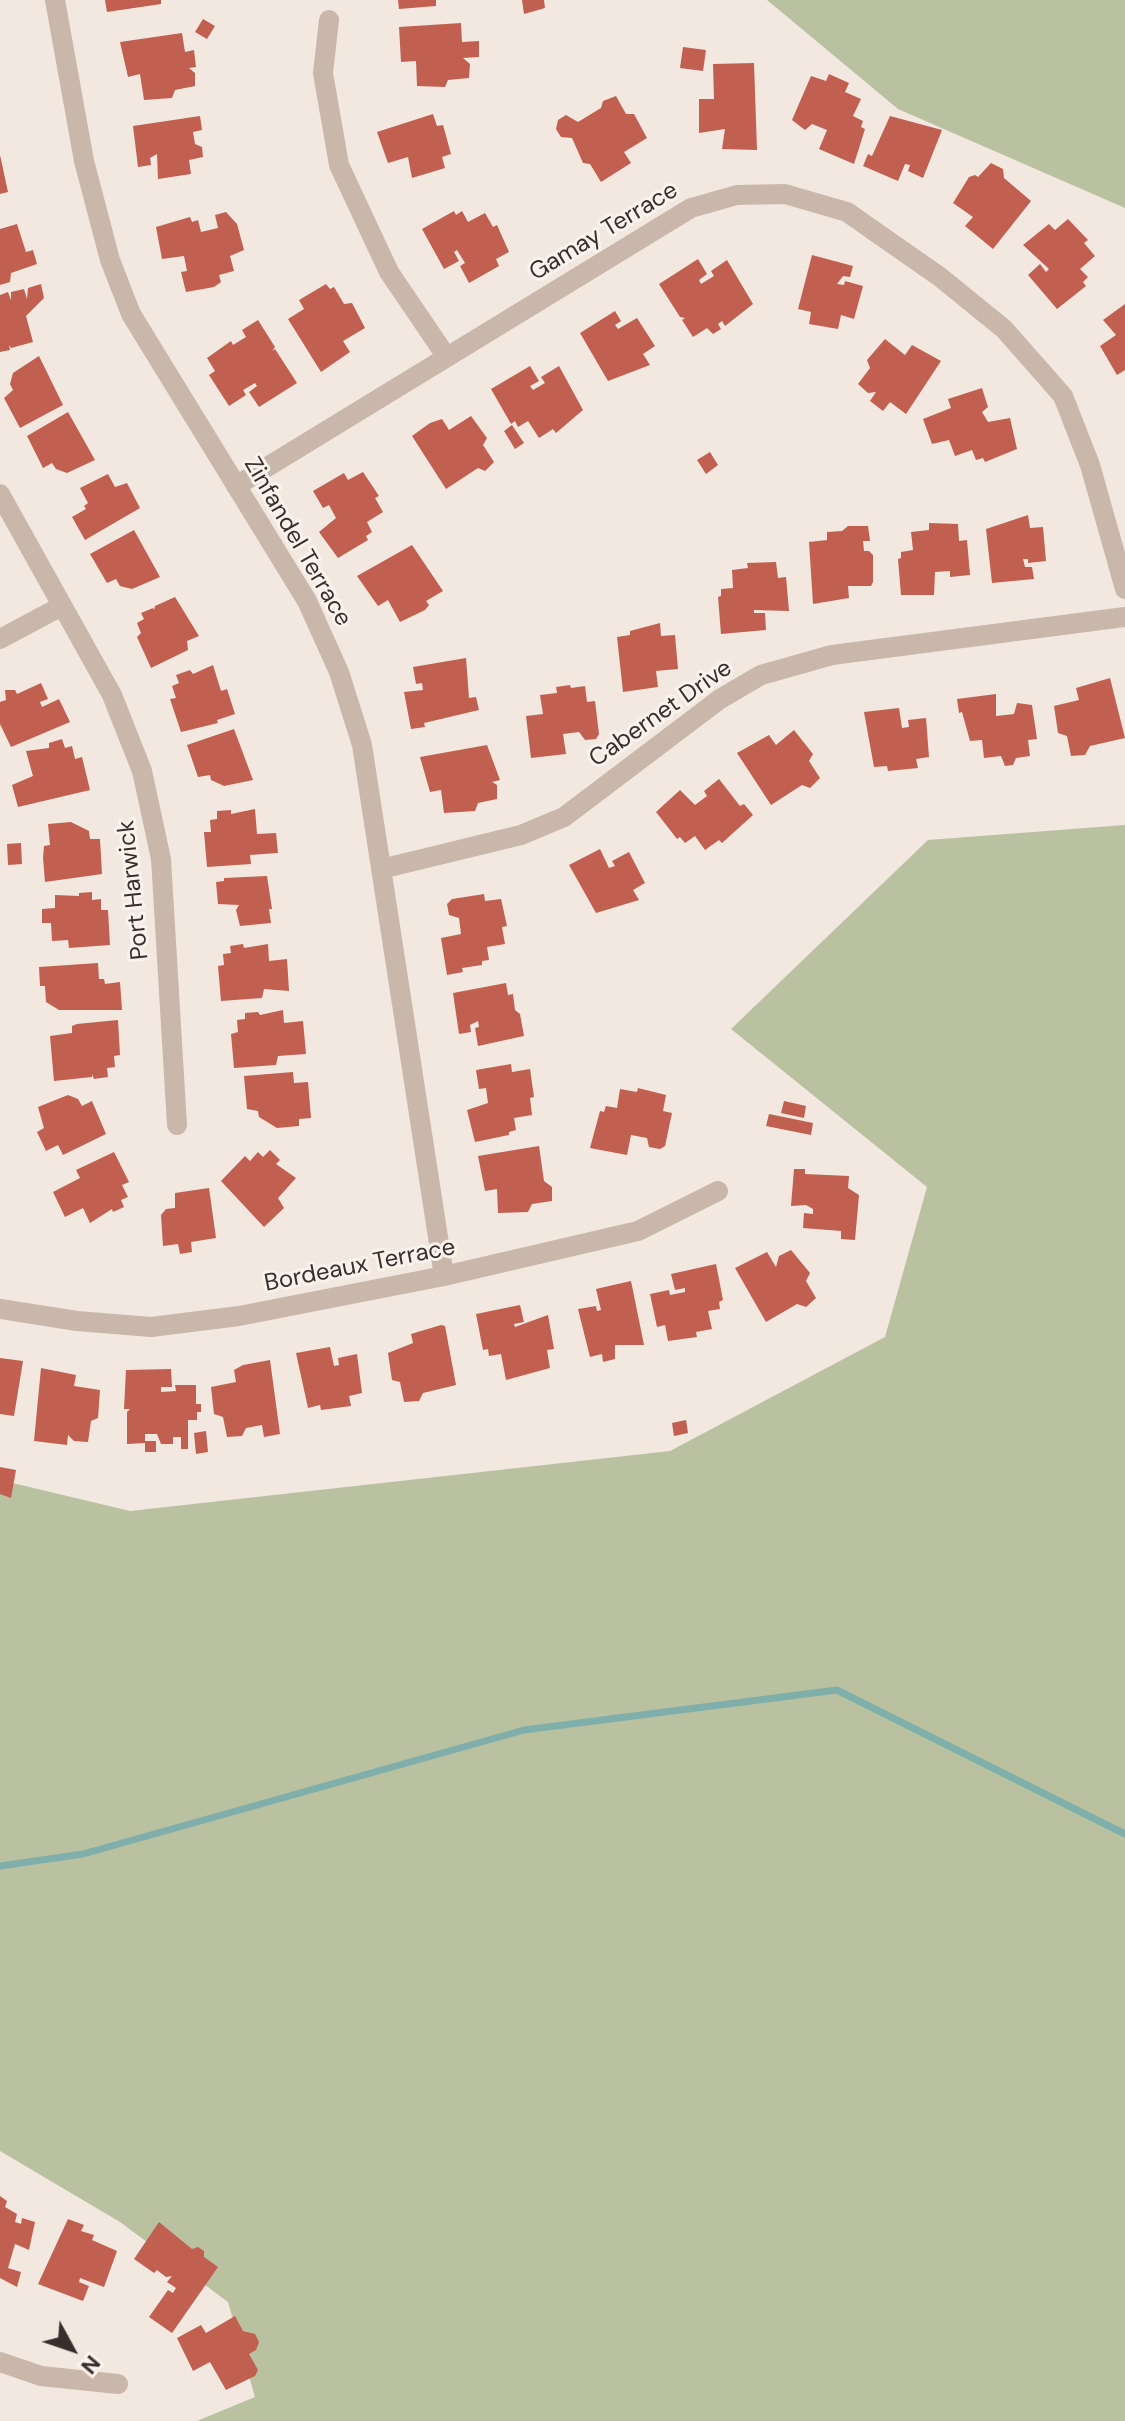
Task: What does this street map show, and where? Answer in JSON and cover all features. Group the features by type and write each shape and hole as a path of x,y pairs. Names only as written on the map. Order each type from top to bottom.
{"street":[{"name":"Zinfandel Terrace","path":"55,0 84,161 110,260 131,314 307,601 339,672 362,745 444,1276"},
{"path":"329,20 323,73 339,165 389,272 446,356"},
{"name":"Gamay Terrace","path":"236,486 691,208 726,198 761,193 785,194 833,205 860,219 940,277 1004,329 1063,396 1090,465 1125,589"},
{"name":"Port Harwick","path":"0,494 60,607 112,695 129,733 150,800 161,859 177,1125"},
{"path":"0,639 60,607"},
{"name":"Cabernet Drive","path":"381,869 521,835 564,817 720,699 761,675 832,655 1125,617"},
{"name":"Bordeaux Terrace","path":"0,1309 77,1321 151,1327 239,1316 444,1276 638,1231 718,1191"},
{"path":"0,2362 41,2376 118,2384"}],"green space":[{"path":"767,0 1125,0 1125,208 898,109"},
{"path":"1125,825 1125,2421 197,2421 255,2397 228,2302 120,2222 0,2151 0,1480 130,1511 670,1451 885,1337 927,1187 731,1029 928,840"}],"building":[{"path":"105,0 161,0 161,4 107,12"},
{"path":"398,0 436,0 436,6 399,9"},
{"path":"522,0 544,0 545,8 524,14"},
{"path":"203,19 215,26 207,39 195,32"},
{"path":"461,23 462,42 479,41 479,57 463,58 470,64 469,78 448,80 445,87 417,86 416,61 401,62 399,27"},
{"path":"182,33 185,52 194,50 196,67 189,68 195,73 195,86 175,90 172,98 144,100 140,74 128,77 120,42"},
{"path":"683,47 706,50 703,71 680,68"},
{"path":"754,63 757,150 722,149 725,129 699,133 699,99 714,99 713,64"},
{"path":"829,74 849,83 845,92 861,99 853,116 863,121 861,127 865,129 854,164 819,149 827,130 812,124 805,130 792,120 811,76 826,81"},
{"path":"616,96 626,114 634,114 647,138 624,152 631,163 601,182 590,164 583,163 572,138 561,137 556,129 558,120 566,115 578,122 601,108 603,101"},
{"path":"433,114 437,126 443,125 451,154 442,157 445,168 412,178 408,157 388,163 377,132"},
{"path":"200,116 202,130 193,132 195,144 202,147 203,157 189,160 191,174 158,179 157,154 150,158 151,165 138,167 133,126"},
{"path":"890,116 942,130 923,178 908,171 910,165 905,164 898,181 863,166 868,154 872,156"},
{"path":"0,155 8,192 0,194"},
{"path":"991,163 1003,169 1004,178 1031,201 993,249 965,226 973,217 953,203 969,177 978,177"},
{"path":"454,211 456,215 462,211 468,222 485,213 493,227 497,225 509,252 496,259 499,266 469,283 460,266 465,263 457,250 454,252 459,261 444,269 422,229"},
{"path":"226,212 237,224 244,250 230,256 234,271 219,275 221,282 214,287 186,292 181,272 187,271 184,256 162,259 156,227 190,217 192,222 198,220 201,232 218,228 215,215"},
{"path":"1068,219 1088,240 1084,243 1095,256 1080,269 1088,277 1083,282 1086,286 1057,309 1028,275 1040,264 1046,272 1049,269 1023,245 1049,224 1055,230"},
{"path":"17,224 26,252 33,250 37,264 11,273 10,282 0,285 0,229"},
{"path":"812,255 853,266 850,277 843,276 837,284 844,285 845,281 863,286 854,319 841,315 838,329 809,324 811,312 798,309"},
{"path":"698,259 707,274 699,280 701,284 714,276 711,271 727,260 753,304 725,326 722,321 718,324 721,329 713,334 707,328 693,337 682,320 685,318 680,317 659,284"},
{"path":"41,284 44,298 26,316 33,342 11,348 9,345 10,350 0,352 0,295 8,292 11,300 11,292 24,289 27,299 28,288"},
{"path":"326,284 330,289 334,287 344,304 352,303 365,328 343,341 350,352 321,372 288,319 304,309 299,300"},
{"path":"1125,304 1125,370 1117,375 1100,346 1116,335 1103,320"},
{"path":"615,311 621,321 615,325 618,329 637,318 655,346 643,354 650,365 608,381 580,333"},
{"path":"258,320 275,347 272,351 275,349 297,383 259,407 249,392 257,386 255,383 243,390 246,395 229,406 209,375 215,371 207,358 231,341 233,345 246,337 242,330"},
{"path":"885,339 905,355 912,345 941,361 906,414 890,402 883,411 870,401 876,392 868,393 858,384 870,368 867,360"},
{"path":"39,356 63,405 20,428 4,398 13,390 10,384 13,373"},
{"path":"530,366 539,381 530,386 533,390 545,383 541,377 559,366 583,410 556,433 553,429 539,438 528,421 518,427 515,421 511,424 491,389"},
{"path":"982,388 988,407 982,412 988,422 1010,418 1017,449 985,462 983,458 976,460 972,450 955,456 949,440 932,444 923,419 951,408 948,399"},
{"path":"68,412 95,460 67,473 56,469 52,463 43,468 27,436"},
{"path":"471,416 487,438 483,445 494,462 485,471 478,468 446,489 412,436 430,423 442,419 449,430"},
{"path":"512,425 524,443 515,449 504,431"},
{"path":"710,452 718,465 706,474 697,460"},
{"path":"363,472 379,496 375,498 383,512 367,522 372,532 366,536 368,540 338,558 319,532 336,518 329,505 323,508 313,491 344,473 348,480"},
{"path":"108,474 115,487 127,483 140,508 85,540 72,517 86,509 84,506 88,503 80,488"},
{"path":"1028,515 1030,528 1043,527 1046,561 1028,563 1028,559 1023,559 1025,567 1032,567 1034,579 992,583 986,529"},
{"path":"929,523 958,524 959,541 967,540 970,575 950,577 950,571 935,572 934,595 901,595 898,559 901,552 913,550 911,532 929,530"},
{"path":"848,526 868,526 870,541 863,541 864,551 873,555 873,582 871,586 848,586 849,598 813,604 809,542 827,540 827,532 842,531"},
{"path":"134,530 160,577 132,589 120,586 116,579 107,583 90,554"},
{"path":"412,545 443,591 426,601 429,605 425,610 400,622 388,600 378,606 357,576"},
{"path":"776,562 778,578 786,577 789,611 754,610 754,613 765,613 766,630 721,634 718,597 721,596 721,589 733,588 732,570 748,568 747,563"},
{"path":"175,597 199,636 187,641 188,650 151,668 137,637 141,633 137,623 144,619 141,613 154,610 155,606"},
{"path":"660,623 661,636 675,635 678,669 656,671 658,687 623,692 617,637"},
{"path":"466,658 469,698 476,697 479,710 411,729 404,692 423,690 422,683 416,684 413,667"},
{"path":"213,665 221,691 227,689 235,714 217,720 218,723 181,732 170,699 176,698 172,686 179,683 176,675 190,670 193,674"},
{"path":"1110,678 1125,738 1090,746 1085,755 1071,756 1067,736 1058,733 1054,706 1079,700 1076,688"},
{"path":"41,683 48,699 40,702 42,707 59,699 70,722 11,747 0,724 0,702 6,700 5,690 15,690 17,694"},
{"path":"570,685 571,688 585,686 587,702 595,701 599,734 596,739 585,740 579,732 563,734 566,754 531,758 526,716 543,714 540,695 557,693 556,687"},
{"path":"996,694 996,716 1014,714 1017,703 1032,705 1037,739 1028,740 1030,756 1016,758 1013,765 1005,766 1001,756 984,758 982,740 970,741 962,712 959,713 957,699"},
{"path":"899,708 902,728 909,727 908,720 926,718 929,757 916,759 918,768 888,771 887,766 874,767 864,712"},
{"path":"234,729 253,780 224,786 211,780 210,775 198,777 187,745"},
{"path":"794,730 813,754 809,761 820,778 810,788 802,785 771,805 737,753 769,735 776,745"},
{"path":"62,739 65,748 72,746 75,759 82,757 90,790 18,807 12,785 33,776 26,751 49,748 49,743"},
{"path":"487,745 500,780 492,782 497,785 497,799 478,803 475,811 444,813 441,790 430,792 420,757"},
{"path":"719,779 740,806 744,804 753,815 722,843 719,840 705,850 695,836 685,843 680,837 677,839 656,812 680,790 695,805 707,796 704,791"},
{"path":"255,809 257,834 276,833 278,853 250,855 251,864 207,867 204,832 211,832 210,820 217,819 217,811 231,810 231,814"},
{"path":"71,822 89,831 90,839 100,839 102,874 45,882 43,858 44,846 50,845 48,824"},
{"path":"21,843 22,864 8,865 7,844"},
{"path":"600,849 609,868 615,866 612,861 629,852 645,883 633,890 639,900 596,913 569,865"},
{"path":"267,876 271,923 240,926 236,910 239,905 218,904 216,882 224,881 224,878"},
{"path":"92,892 92,900 101,899 101,910 108,910 110,945 69,948 68,940 52,941 51,923 42,923 42,909 55,908 55,895 79,896 79,893"},
{"path":"484,894 485,901 501,899 507,926 502,927 505,944 487,947 489,960 482,961 482,965 462,968 463,972 447,975 441,938 461,934 459,918 449,915 447,904 452,899"},
{"path":"243,944 244,948 268,944 269,961 287,959 289,991 264,989 262,998 221,1001 218,966 224,965 223,954 231,953 230,946"},
{"path":"98,963 99,979 104,979 105,984 120,982 122,1010 59,1010 46,1002 45,986 40,986 39,967"},
{"path":"506,983 508,995 513,994 515,1010 520,1014 524,1036 478,1046 475,1028 479,1027 478,1021 470,1025 471,1032 459,1034 453,993"},
{"path":"283,1010 284,1023 303,1021 306,1054 278,1056 276,1065 234,1068 231,1034 238,1032 237,1020 245,1019 245,1013 258,1012 260,1015"},
{"path":"118,1020 120,1055 114,1056 115,1067 107,1068 108,1077 94,1079 92,1074 92,1077 54,1081 50,1036 72,1033 72,1026 77,1024"},
{"path":"511,1064 512,1072 530,1069 534,1097 530,1098 532,1115 514,1118 516,1130 509,1132 509,1135 475,1142 467,1110 488,1103 486,1088 479,1089 476,1070"},
{"path":"293,1072 294,1083 308,1082 311,1118 299,1119 299,1126 277,1128 259,1117 258,1111 247,1109 244,1076"},
{"path":"638,1088 666,1095 663,1111 672,1113 665,1146 660,1149 649,1147 647,1138 631,1135 627,1155 590,1148 600,1111 604,1112 606,1106 617,1108 620,1089 637,1092"},
{"path":"68,1095 78,1099 82,1106 92,1101 106,1134 63,1155 58,1145 46,1151 37,1132 44,1128 38,1107"},
{"path":"784,1101 806,1106 804,1118 781,1113"},
{"path":"769,1114 813,1123 811,1135 766,1126"},
{"path":"539,1146 544,1181 552,1187 552,1201 532,1204 528,1212 498,1213 497,1189 485,1191 478,1156"},
{"path":"270,1150 280,1160 276,1164 296,1178 278,1198 284,1208 264,1227 221,1181 245,1156 250,1161 258,1152 263,1157"},
{"path":"114,1152 129,1182 122,1185 128,1197 121,1200 124,1207 113,1212 112,1209 90,1223 83,1208 65,1217 53,1192 80,1178 76,1170"},
{"path":"794,1169 805,1169 805,1174 849,1176 848,1188 859,1195 855,1240 841,1239 841,1231 803,1228 804,1213 813,1214 813,1209 806,1205 791,1206"},
{"path":"209,1188 216,1238 191,1242 192,1252 180,1254 178,1244 163,1246 161,1215 166,1209 175,1208 175,1193"},
{"path":"791,1250 810,1273 806,1281 816,1298 806,1307 797,1304 766,1322 735,1268 767,1252 776,1267 779,1256"},
{"path":"716,1264 723,1300 719,1302 720,1309 708,1311 712,1329 696,1332 697,1337 668,1341 665,1325 657,1327 650,1294 669,1290 670,1295 685,1292 685,1288 675,1290 671,1274"},
{"path":"631,1281 644,1345 615,1345 615,1359 603,1362 602,1354 590,1357 578,1309 596,1306 597,1311 601,1310 596,1289"},
{"path":"520,1305 524,1322 514,1324 515,1327 548,1315 554,1349 547,1350 550,1368 506,1380 501,1354 489,1356 488,1349 483,1350 476,1314"},
{"path":"445,1326 456,1385 423,1393 419,1401 404,1402 400,1382 392,1380 388,1353 413,1343 411,1334"},
{"path":"330,1347 334,1366 339,1365 338,1358 357,1354 362,1393 349,1396 351,1406 321,1410 320,1405 308,1408 296,1353"},
{"path":"0,1358 23,1361 14,1416 0,1414"},
{"path":"270,1360 280,1434 264,1437 262,1425 246,1428 242,1436 227,1437 223,1417 214,1414 211,1387 236,1382 234,1370 243,1365"},
{"path":"41,1368 76,1375 74,1386 100,1390 98,1418 91,1421 88,1442 74,1441 68,1435 67,1445 34,1441"},
{"path":"171,1369 172,1387 161,1387 161,1392 176,1391 175,1385 196,1385 196,1404 201,1404 201,1412 197,1412 197,1420 188,1420 188,1449 181,1449 181,1437 173,1437 173,1444 161,1444 157,1434 145,1434 145,1441 156,1441 156,1452 145,1452 145,1443 127,1444 127,1412 130,1409 124,1409 126,1370"},
{"path":"686,1420 688,1433 674,1436 672,1423"},
{"path":"206,1431 208,1452 196,1454 194,1433"},
{"path":"0,1467 16,1470 11,1498 0,1494"},
{"path":"0,2196 7,2201 5,2207 17,2214 15,2222 21,2224 22,2218 35,2222 29,2250 15,2244 8,2268 21,2272 17,2287 0,2278"},
{"path":"68,2219 84,2225 81,2231 94,2235 92,2240 117,2251 104,2287 80,2278 79,2282 89,2286 83,2301 38,2284"},
{"path":"159,2222 192,2249 198,2247 204,2251 204,2257 218,2267 172,2333 149,2317 168,2290 173,2293 176,2288 167,2282 172,2276 166,2277 157,2270 154,2273 134,2259"},
{"path":"235,2316 243,2331 255,2334 259,2342 256,2350 249,2354 258,2370 255,2376 226,2390 210,2362 193,2371 177,2338 201,2325 206,2333"}],"waterway":[{"path":"0,1866 83,1854 524,1730 837,1690 1125,1834"}]}
